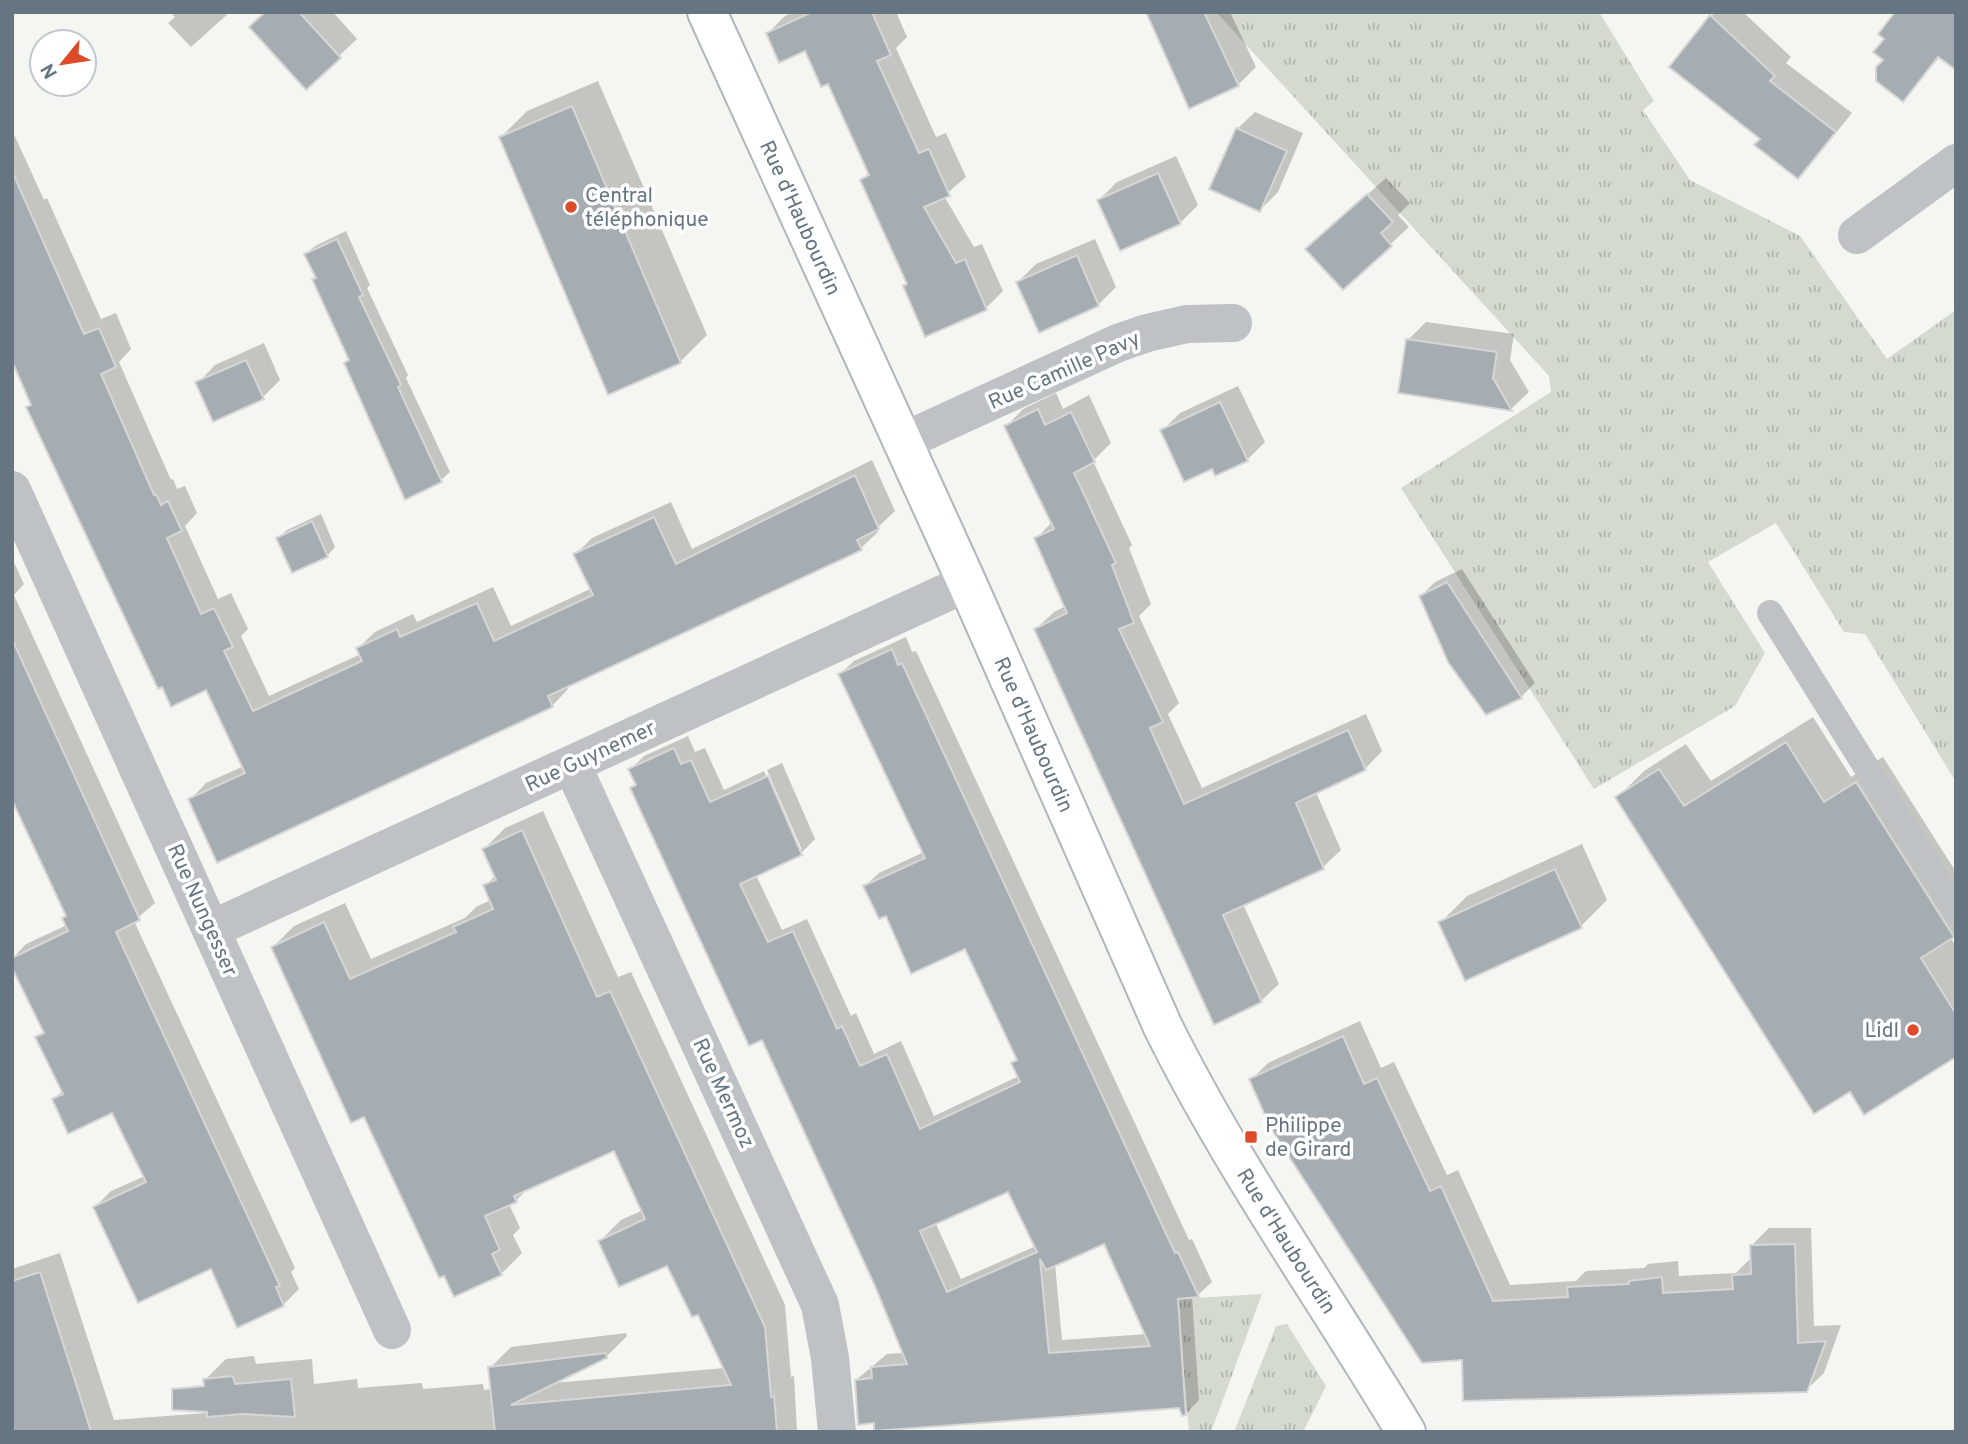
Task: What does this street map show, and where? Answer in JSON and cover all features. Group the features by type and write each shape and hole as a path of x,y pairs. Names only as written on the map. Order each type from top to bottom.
{"main road":[{"name":"Rue d'Haubourdin","path":"707,12 967,583 1163,1027 1228,1147 1406,1432"}],"street":[{"path":"1857,235 1956,163"},
{"name":"Rue Camille Pavy","path":"902,442 1137,337 1187,324 1233,323"},
{"name":"Rue Nungesser","path":"12,490 392,1330"},
{"name":"Rue Guynemer","path":"212,929 967,583"},
{"name":"Rue Mermoz","path":"572,765 820,1305 830,1358 837,1432"}],"lane":[{"path":"1770,613 1956,911"}],"green space":[{"path":"1216,12 1599,12 1654,101 1643,110 1690,180 1800,236 1887,359 1956,310 1956,782 1865,634 1844,632 1776,523 1708,562 1765,653 1735,706 1594,789 1401,488 1551,392 1549,376"},
{"path":"1262,1294 1211,1432 1189,1432 1178,1299"},
{"path":"1287,1324 1326,1386 1303,1432 1234,1432 1276,1326"}],"building":[{"path":"265,12 299,12 341,58 306,90 249,27"},
{"path":"812,12 872,12 891,55 877,61 919,153 929,149 950,196 924,207 956,263 965,259 987,310 925,337 903,286 907,284 860,180 869,175 828,84 821,87 805,51 779,63 766,33"},
{"path":"1146,12 1204,12 1239,86 1189,109"},
{"path":"1895,12 1956,12 1956,70 1938,57 1903,102 1876,81 1876,67 1883,60 1873,52 1884,39 1878,34"},
{"path":"1710,15 1775,76 1770,81 1836,132 1798,179 1754,145 1760,139 1669,67"},
{"name":"Central téléphonique","path":"572,106 681,363 608,395 499,137"},
{"path":"1236,128 1287,151 1260,212 1209,189"},
{"path":"12,171 84,334 99,328 116,367 101,374 154,495 156,494 161,505 168,501 182,531 167,538 201,614 214,608 233,647 224,651 253,711 362,661 356,648 397,629 400,637 477,603 494,641 593,595 573,554 654,517 676,564 855,475 879,529 857,540 862,550 548,696 553,707 217,863 188,799 245,773 206,690 171,707 162,687 158,689 26,407 31,405 12,361"},
{"path":"1158,173 1181,224 1120,251 1097,200"},
{"path":"1367,194 1393,222 1381,233 1392,246 1343,290 1305,249"},
{"path":"337,239 363,295 359,297 401,385 398,387 442,482 405,500 344,363 349,360 312,279 316,278 304,254"},
{"path":"1077,255 1099,306 1039,333 1016,282"},
{"path":"1406,339 1497,352 1493,378 1512,411 1398,393"},
{"path":"246,360 264,399 213,422 195,382"},
{"path":"1220,402 1248,461 1215,476 1212,469 1184,482 1160,430"},
{"path":"1038,409 1045,425 1071,412 1095,462 1074,473 1116,563 1112,565 1134,623 1119,629 1163,722 1150,728 1184,804 1348,730 1366,770 1296,803 1324,869 1223,915 1262,1002 1214,1025 1034,629 1067,613 1034,538 1054,529 1004,426"},
{"path":"312,521 328,557 292,573 276,538"},
{"path":"1447,582 1522,698 1486,715 1448,662 1419,596"},
{"path":"12,639 140,920 116,932 280,1286 276,1287 284,1306 237,1328 211,1269 138,1303 93,1207 146,1182 112,1113 68,1134 52,1099 63,1094 35,1037 44,1033 12,968 12,958 68,931 62,918 66,916 12,800"},
{"path":"892,649 898,665 902,663 1175,1253 1178,1252 1199,1297 1178,1299 1186,1415 1182,1416 1179,1408 874,1431 874,1423 858,1425 855,1380 872,1378 871,1367 907,1364 875,1286 762,1040 749,1046 630,788 636,785 628,769 674,748 681,764 691,760 710,802 768,776 802,855 740,884 768,942 793,931 837,1029 842,1026 860,1066 887,1054 920,1129 1020,1082 1011,1063 1017,1060 965,949 911,974 886,916 879,919 863,886 925,858 838,674","holes":["1008,1192 1037,1252 947,1292 920,1231","1104,1244 1150,1346 1049,1353 1040,1259 1046,1270"]},
{"path":"1786,742 1824,802 1856,782 1954,937 1921,958 1956,1014 1956,1057 1864,1115 1850,1092 1814,1114 1615,797 1659,769 1684,806"},
{"path":"522,830 597,997 610,991 765,1327 777,1432 495,1432 488,1367 606,1353 607,1358 511,1405 731,1385 698,1315 692,1317 667,1266 619,1287 598,1241 645,1219 614,1151 514,1196 517,1202 485,1216 500,1250 492,1254 502,1275 454,1297 444,1276 439,1278 364,1117 351,1123 271,947 324,922 350,979 456,932 453,927 493,909 483,885 496,880 482,849"},
{"path":"1555,869 1582,928 1465,981 1438,922"},
{"path":"1343,1036 1364,1084 1377,1078 1430,1191 1441,1186 1493,1301 1568,1297 1567,1287 1629,1284 1629,1281 1662,1277 1663,1293 1733,1289 1732,1275 1751,1274 1750,1245 1795,1244 1798,1343 1826,1341 1807,1392 1463,1401 1462,1360 1422,1363 1270,1127 1249,1079"},
{"path":"40,1272 91,1432 12,1432 12,1281"},
{"path":"233,1376 235,1384 291,1379 295,1417 243,1414 207,1417 207,1412 172,1410 172,1389 204,1386 203,1379"}],"place":[{"name":"Central téléphonique","path":"571,207"},
{"name":"Lidl","path":"1913,1030"},
{"name":"Philippe de Girard","path":"1251,1137"}]}
